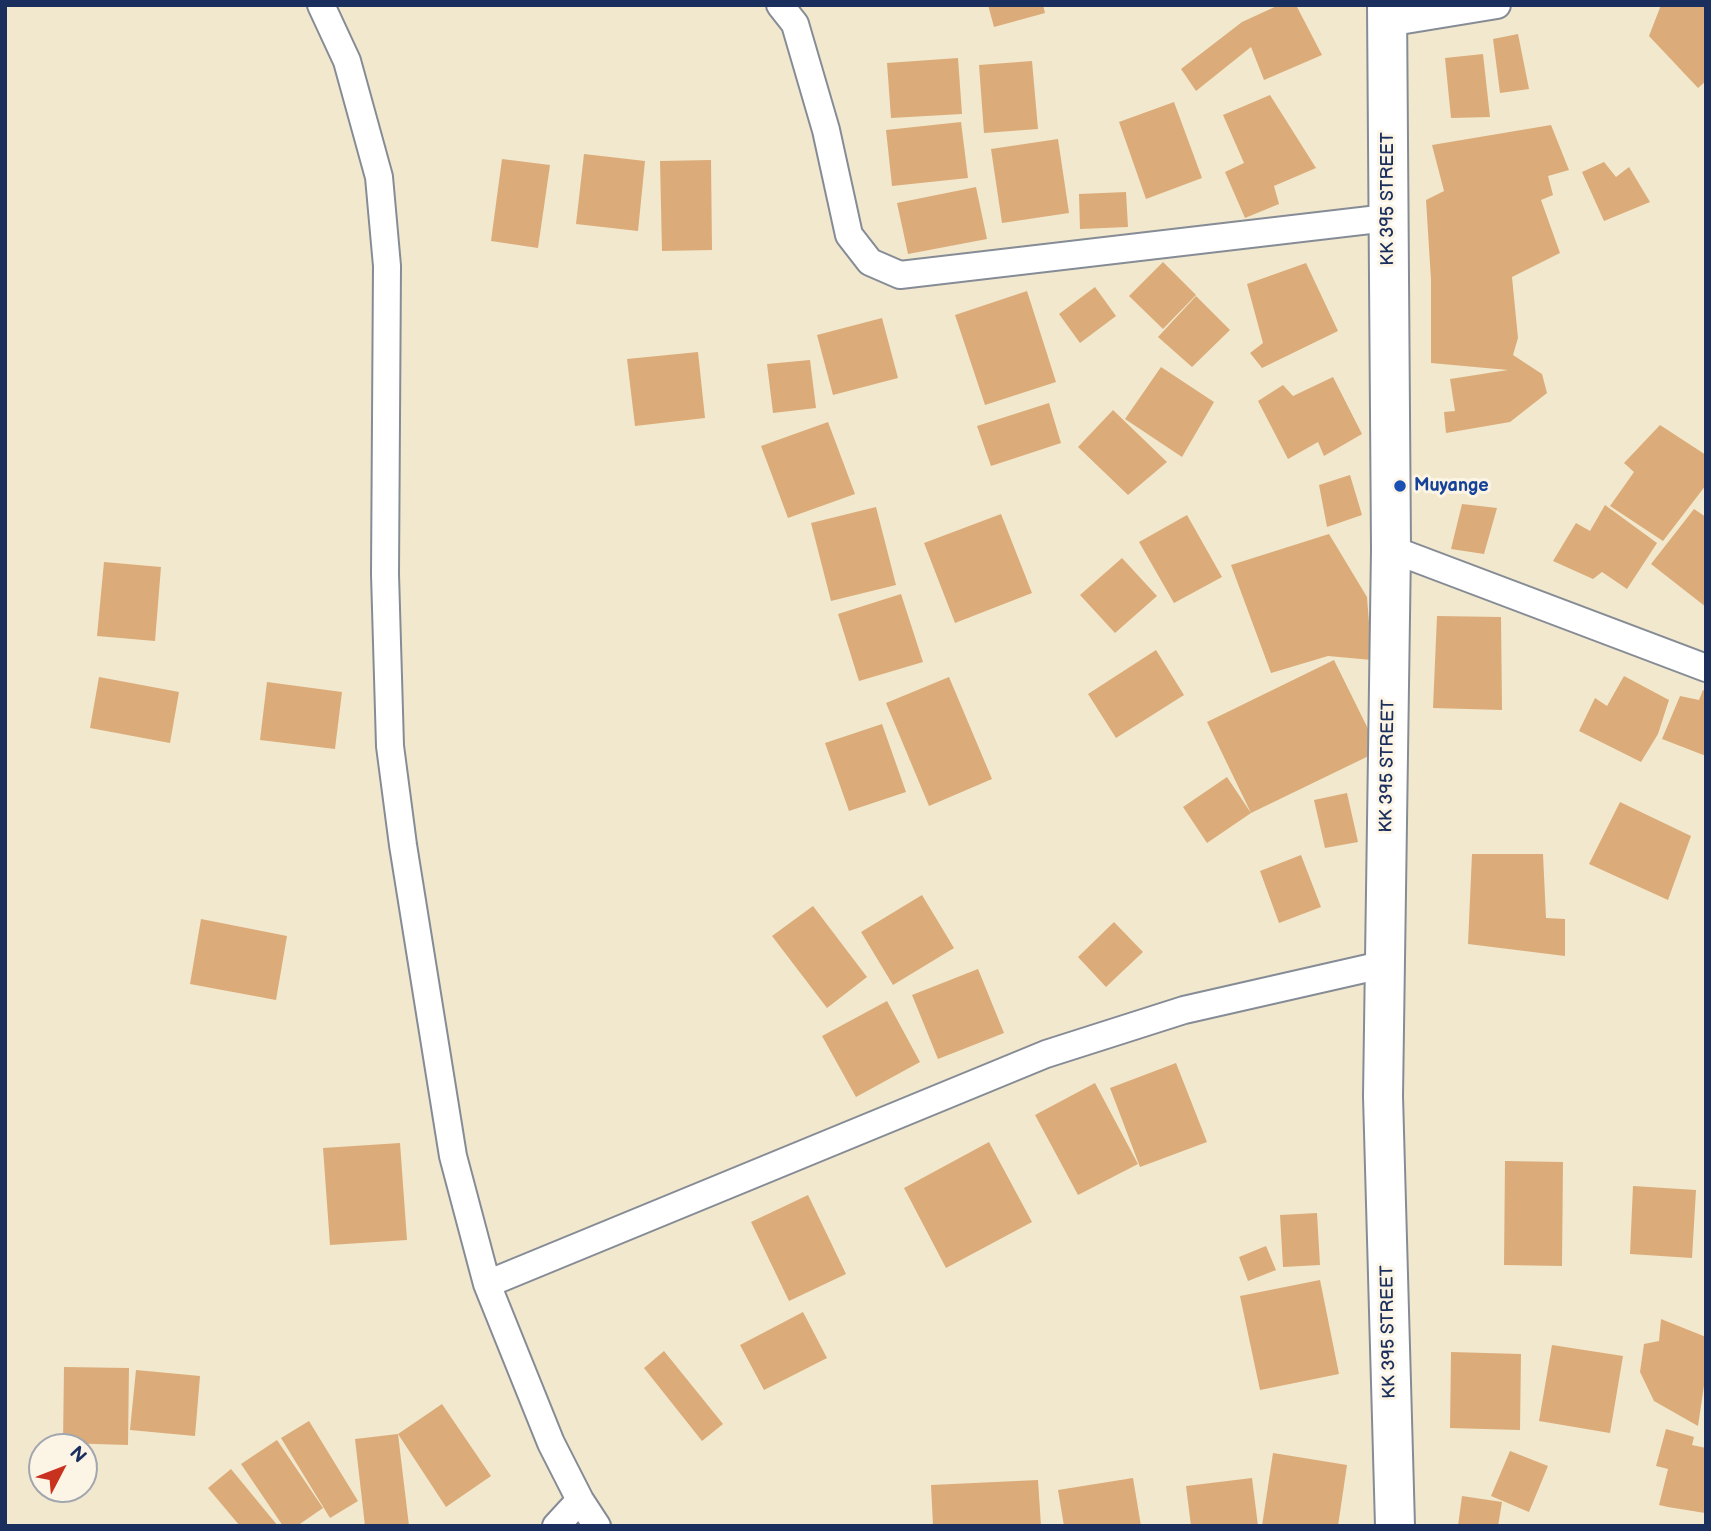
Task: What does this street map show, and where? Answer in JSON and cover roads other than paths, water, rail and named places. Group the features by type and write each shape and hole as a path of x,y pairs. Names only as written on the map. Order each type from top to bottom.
{"street":[{"path":"321,5 347,61 379,177 387,266 385,574 390,746 403,845 453,1156 486,1284 551,1443 580,1500 597,1526"},
{"path":"780,5 795,24 826,130 849,235 870,262 900,275 1387,218"},
{"path":"1387,14 1497,5"},
{"name":"KK 395 STREET","path":"1387,14 1391,549 1383,1096 1395,1526"},
{"path":"1391,549 1706,668"},
{"path":"486,1284 1046,1054 1184,1010 1386,964"},
{"path":"556,1526 580,1500"}],"place":[{"name":"Muyange","path":"1400,486"}]}
